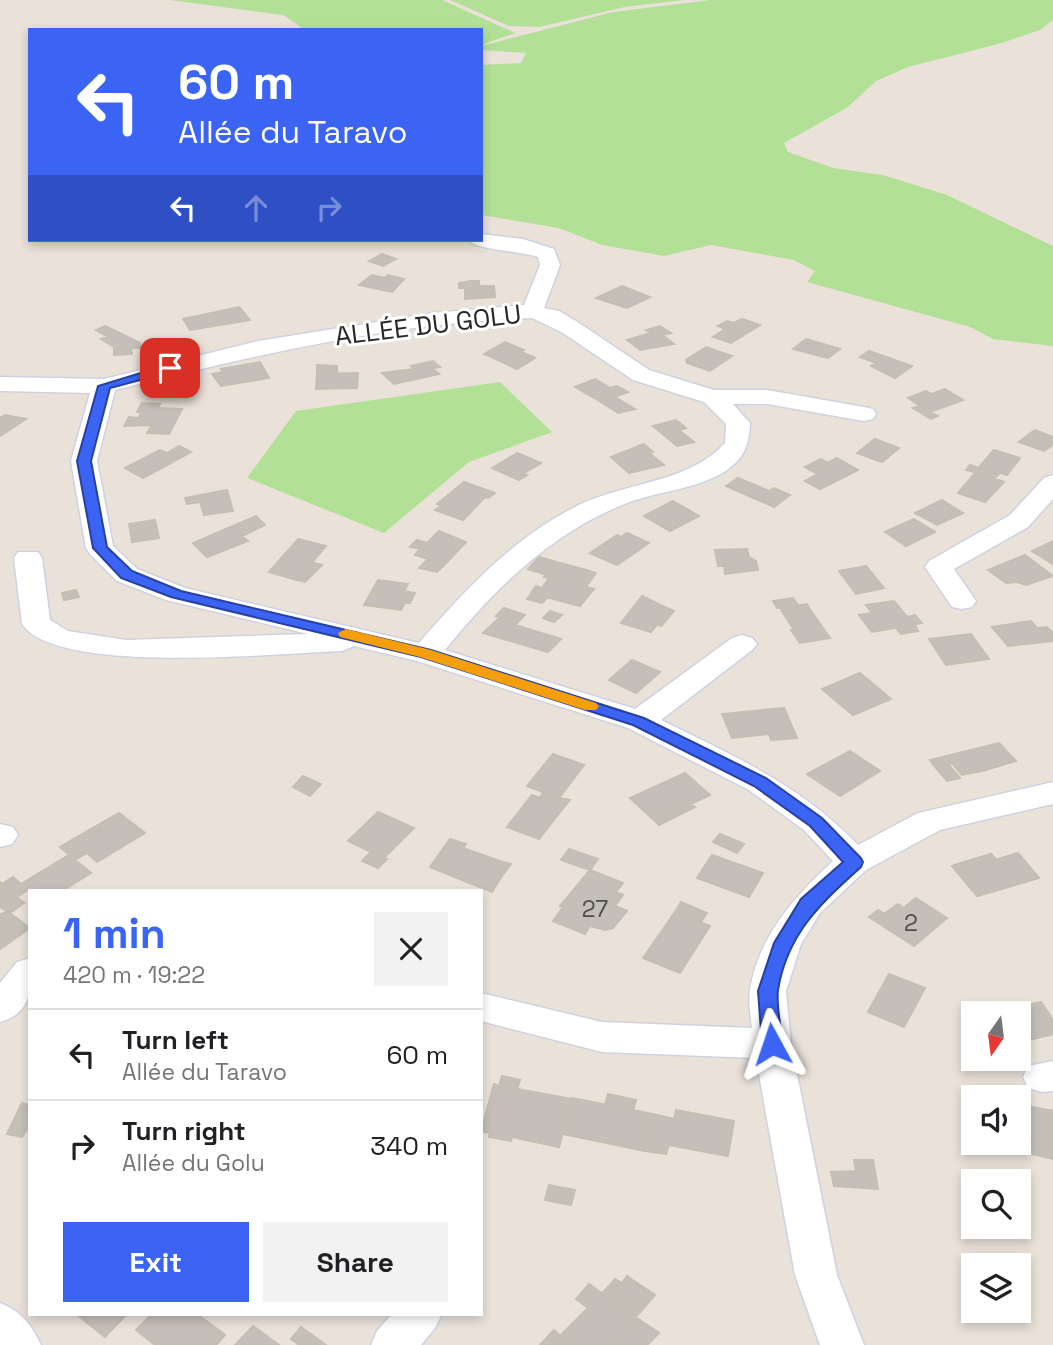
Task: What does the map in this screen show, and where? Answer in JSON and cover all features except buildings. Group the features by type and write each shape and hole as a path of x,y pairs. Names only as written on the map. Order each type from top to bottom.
{"street":[{"path":"483,241 523,246 547,253 550,265 532,311"},
{"name":"ALLÉE DU GOLU","path":"0,384 104,386 257,348 433,320 497,312 532,311 551,316 641,375 712,397 738,423 737,445 715,467 682,481 616,497 571,518 530,545 470,600 426,654"},
{"path":"104,386 84,461 100,548 127,575 176,594 426,654 639,721 760,782 816,822 854,862"},
{"path":"712,397 767,397 864,414"},
{"path":"962,601 939,567 1019,521 1053,483"},
{"path":"28,558 36,624 60,639 126,649 374,640"},
{"path":"639,721 742,644"},
{"path":"842,1345 816,1275 772,1044 768,991 784,943 808,904 854,862 930,821 1053,793"},
{"path":"0,1007 28,974"},
{"path":"483,1007 602,1037 772,1044"},
{"path":"393,1345 418,1316"},
{"path":"0,1323 19,1345"}],"green space":[{"path":"170,0 442,0 515,33 483,44 483,28 302,28 283,15"},
{"path":"450,0 684,0 625,7 539,27 509,26"},
{"path":"711,0 1053,0 1053,20 1040,30 1002,43 908,67 876,81 848,107 784,143 788,152 833,168 883,175 947,195 1053,246 1053,346 993,339 970,327 807,282 815,271 794,260 711,245 664,256 602,245 559,228 483,215 483,65 521,63 526,53 483,50 483,45 613,12"},
{"path":"500,382 552,432 469,462 384,533 247,478 296,411"}],"slow traffic":[{"path":"346,633 426,654 590,706"}],"route":[{"path":"170,368 104,386 90,432 84,461 100,548 127,575 176,594 426,654 639,721 760,782 816,822 854,862 808,904 784,943 768,991 772,1044"}]}
